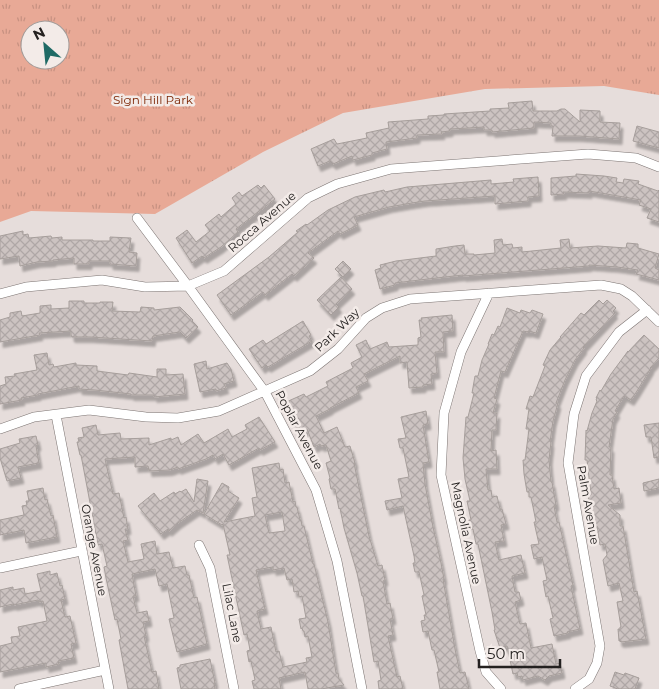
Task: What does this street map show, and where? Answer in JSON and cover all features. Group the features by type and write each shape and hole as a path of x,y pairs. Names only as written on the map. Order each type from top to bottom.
{"street":[{"name":"Rocca Avenue","path":"0,294 26,287 102,280 145,287 188,286 224,271 308,198 337,184 391,169 588,154 636,158 659,167"},
{"name":"Poplar Avenue","path":"137,218 264,392 316,490 337,560 362,689"},
{"name":"Park Way","path":"0,429 34,417 89,410 146,418 178,418 219,411 310,371 338,349 366,318 382,308 410,299 601,285 621,289 632,296 659,322"},
{"name":"Magnolia Avenue","path":"489,293 461,352 444,413 441,475 480,651 486,672 501,689"},
{"name":"Palm Avenue","path":"575,689 589,678 597,662 600,646 568,463 574,414 586,376 619,332 647,310"},
{"name":"Orange Avenue","path":"56,415 109,689"},
{"name":"Lilac Lane","path":"199,545 210,568 234,689"},
{"path":"0,568 81,552"},
{"path":"19,689 105,670"}],"green space":[{"name":"Sign Hill Park","path":"0,0 659,0 659,95 604,86 485,89 343,113 263,152 155,214 31,211 0,222"}],"building":[{"path":"532,101 533,111 565,109 580,122 580,110 600,111 600,122 620,123 619,139 552,136 553,126 551,126 551,123 534,122 534,128 492,132 492,130 484,130 484,127 450,129 450,131 441,132 442,134 417,135 417,138 386,142 387,149 372,153 372,155 353,160 352,156 333,164 330,161 318,166 311,149 334,139 337,144 367,138 366,133 389,128 388,122 428,119 428,116 444,114 490,111 490,109 509,108 508,103"},
{"path":"637,126 659,132 659,148 633,141"},
{"path":"576,174 617,178 616,182 623,183 624,179 639,181 638,184 659,190 659,222 647,218 651,209 639,205 641,200 589,191 589,193 563,192 564,194 551,195 551,178 576,176"},
{"path":"538,177 539,196 528,197 528,201 495,204 495,196 425,201 389,207 354,217 358,225 340,234 338,231 308,253 314,258 294,276 292,274 265,295 263,292 231,315 217,295 269,257 298,232 296,231 328,210 355,197 407,187 491,180 491,184 514,182 513,179"},
{"path":"258,185 261,188 264,185 275,199 236,229 238,232 221,247 192,263 176,238 187,230 196,242 210,231 205,225 219,214 221,217 236,204 232,198 239,192 242,196"},
{"path":"23,231 23,235 28,234 29,238 51,236 52,238 62,237 62,240 110,241 110,237 131,238 129,252 137,253 136,266 110,264 110,261 89,261 89,264 74,264 74,258 20,266 19,256 0,259 0,236"},
{"path":"502,239 503,245 512,244 513,248 522,247 522,252 561,248 560,240 569,239 570,248 598,246 626,248 627,243 638,244 638,248 659,254 655,268 659,270 659,280 636,274 638,270 589,265 428,279 395,283 395,285 380,289 375,270 381,268 380,265 436,256 436,249 464,245 465,254 495,253 494,240"},
{"path":"343,261 351,269 343,277 335,269"},
{"path":"341,277 352,289 336,304 339,307 331,315 317,300"},
{"path":"599,300 603,304 607,300 616,308 613,311 615,313 583,347 575,360 556,403 558,403 550,442 549,460 556,505 554,506 573,585 571,586 580,629 554,636 550,619 553,618 543,581 547,580 542,557 534,559 531,545 539,544 531,497 529,497 529,492 527,492 524,474 523,460 525,460 529,429 526,429 529,409 526,409 530,396 533,397 550,350 581,313 584,315"},
{"path":"69,301 84,301 84,303 113,302 112,311 140,312 141,307 154,308 154,310 180,307 198,327 186,338 180,332 153,336 152,341 72,337 71,331 39,333 40,335 0,342 0,320 10,317 10,313 21,311 22,316 40,313 40,306 51,305 51,309 69,308"},
{"path":"507,308 520,313 521,310 530,313 532,310 543,314 536,333 523,331 505,372 501,371 494,398 497,399 493,413 497,413 496,430 492,430 491,451 496,450 497,469 486,469 488,490 491,490 492,497 497,496 506,524 501,525 504,541 495,542 499,560 521,555 525,573 512,576 515,592 519,592 521,600 515,602 520,624 526,623 531,648 552,644 556,664 560,663 562,673 549,676 545,680 538,676 523,680 522,676 518,677 517,673 513,674 507,646 500,648 494,630 478,544 476,544 473,529 471,529 467,501 470,501 463,458 466,417 468,417 474,393 472,393 475,376 478,376 492,334 494,335 498,326 500,327"},
{"path":"452,315 453,331 443,332 444,352 435,352 437,373 431,374 432,384 409,388 407,362 400,363 400,356 364,374 368,381 356,387 359,393 316,416 324,433 337,427 345,447 350,446 369,536 378,566 382,565 387,604 390,603 393,619 390,619 393,635 388,636 397,677 400,676 403,689 379,689 378,681 381,680 378,661 374,662 363,596 335,489 331,489 326,463 331,461 326,445 321,446 320,444 314,447 307,429 301,432 284,403 304,394 306,397 328,386 326,382 353,368 351,363 362,357 356,345 366,340 370,349 387,342 389,347 418,345 418,338 421,337 419,320 422,320 421,318"},
{"path":"303,321 311,335 309,336 312,341 268,367 266,365 262,368 249,349 263,340 266,344"},
{"path":"644,335 659,349 659,358 650,368 631,400 624,396 615,411 617,412 613,419 609,447 611,447 610,475 612,475 614,489 619,488 621,503 608,505 620,515 620,526 623,526 634,592 637,591 646,639 621,642 619,641 618,629 621,627 617,602 623,601 619,583 608,586 603,560 607,555 605,544 600,545 597,526 594,526 588,496 591,495 587,460 585,460 586,430 600,390 628,351"},
{"path":"47,353 49,365 53,364 54,367 76,363 76,365 97,366 97,371 128,375 129,373 157,377 157,369 166,369 166,375 183,374 185,394 154,397 154,395 131,395 79,389 79,386 0,404 0,386 6,384 5,377 37,370 34,355"},
{"path":"206,361 207,369 227,363 231,369 234,381 224,384 226,388 200,392 194,364"},
{"path":"426,411 428,424 423,425 429,462 423,463 425,484 460,673 465,672 469,689 440,689 437,672 439,672 434,650 432,650 428,631 423,632 421,621 425,620 424,615 426,615 422,596 424,595 419,572 415,572 414,556 403,506 387,510 385,501 402,498 398,479 409,477 403,448 400,448 398,439 406,438 401,417"},
{"path":"259,417 275,442 260,450 259,448 229,465 223,454 215,459 213,455 178,469 178,467 170,470 149,471 148,466 135,467 135,457 105,459 113,494 119,493 124,518 126,517 128,529 125,529 128,540 123,541 128,562 144,559 141,544 155,541 157,554 169,552 173,568 185,566 194,598 197,597 207,644 177,652 169,619 174,618 167,584 159,586 155,569 132,574 136,596 133,596 137,613 147,611 149,621 143,622 146,636 144,636 152,672 156,671 159,689 128,689 119,640 121,639 104,567 107,566 102,544 98,545 77,442 79,442 78,438 84,437 82,428 96,425 98,435 120,433 121,439 149,438 149,445 178,437 181,445 198,434 204,443 228,429 232,437 247,429 245,425"},
{"path":"659,423 659,457 654,458 651,437 646,437 644,425"},
{"path":"36,436 39,463 18,467 21,478 7,481 0,458 0,449 20,443 19,439"},
{"path":"279,463 280,470 283,469 285,483 289,482 293,502 295,501 302,526 304,526 314,564 328,622 336,673 338,673 339,679 344,685 308,689 305,672 279,678 281,689 254,689 252,681 255,680 247,651 250,650 247,634 244,635 227,555 230,555 223,524 204,514 222,483 229,487 228,491 239,498 224,522 255,516 252,498 257,497 252,468","holes":["282,512 285,531 269,533 265,515","273,567 273,570 284,568 287,580 292,579 294,592 298,591 299,597 302,596 306,618 299,619 305,637 308,636 312,657 306,658 307,662 283,667 279,651 276,652 271,627 261,629 257,611 265,609 256,570"]},
{"path":"197,479 208,481 203,513 197,510 169,531 168,529 161,534 138,506 154,493 160,501 174,492 175,494 186,489 194,502"},
{"path":"659,479 659,488 644,491 643,483"},
{"path":"43,488 45,500 47,499 51,516 53,515 57,537 26,543 24,530 0,535 0,520 24,515 22,506 27,505 26,501 29,501 27,491"},
{"path":"50,571 50,575 57,573 60,586 62,585 65,599 61,600 65,617 70,616 76,643 71,644 74,658 58,661 59,664 46,667 46,663 0,672 0,646 12,643 11,637 20,636 18,627 47,621 43,601 39,602 38,600 0,607 0,590 13,587 13,590 24,588 25,594 41,591 37,574"},
{"path":"210,659 215,689 181,689 177,668 180,665"},
{"path":"615,672 639,678 635,689 618,689 610,686"}]}
